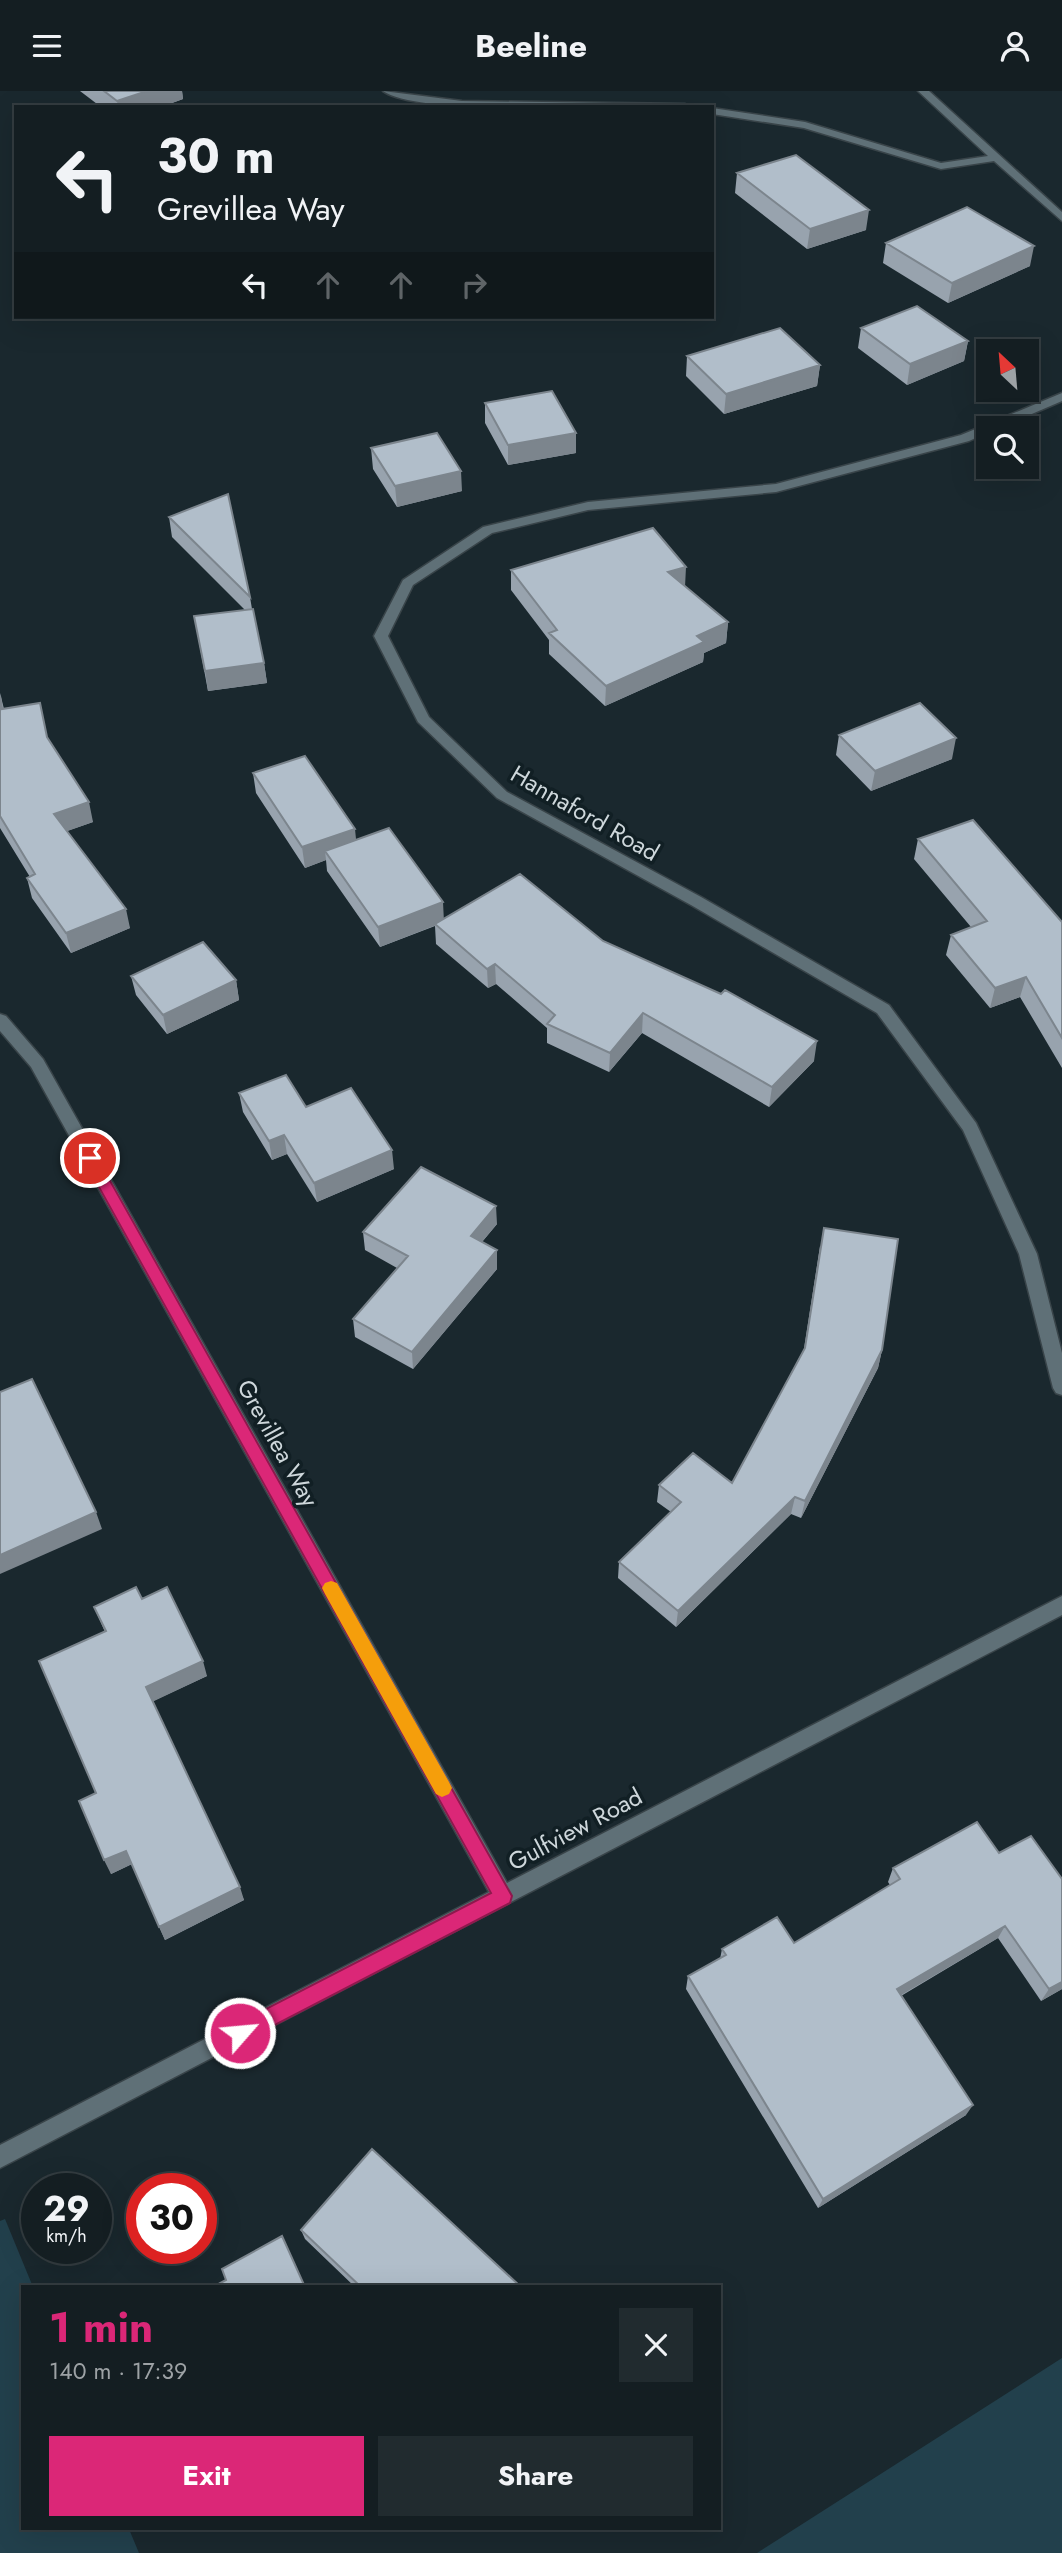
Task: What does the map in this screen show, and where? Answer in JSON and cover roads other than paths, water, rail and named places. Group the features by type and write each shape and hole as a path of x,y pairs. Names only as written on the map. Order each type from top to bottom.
{"street":[{"path":"387,91 413,99 462,103 574,105"},
{"path":"923,91 1062,218"},
{"path":"714,111 805,125 940,166 994,158"},
{"name":"Hannaford Road","path":"1062,397 965,438 776,488 588,506 488,530 408,583 381,636 423,719 502,795 696,901 883,1009 970,1127 1028,1254 1062,1388"},
{"name":"Grevillea Way","path":"0,1020 37,1063 503,1896"},
{"name":"Gulfview Road","path":"0,2157 1062,1605"}]}
